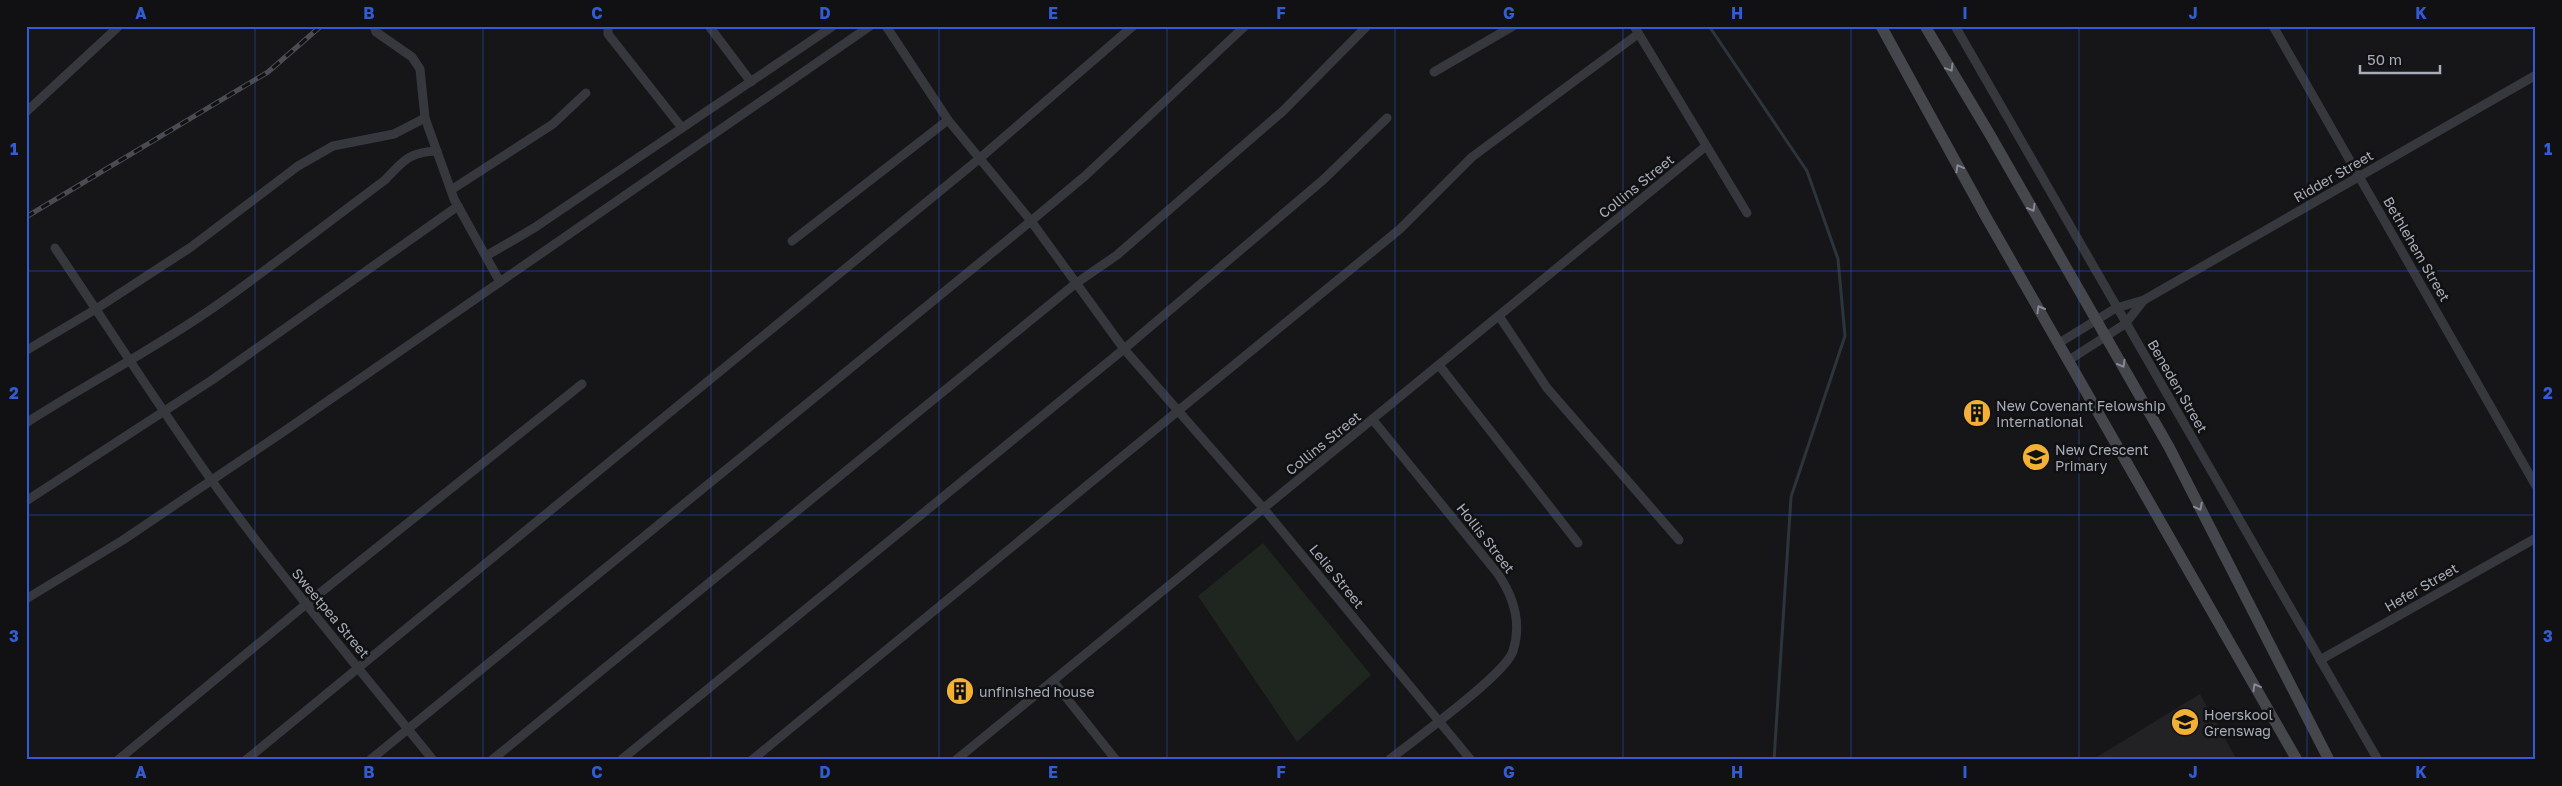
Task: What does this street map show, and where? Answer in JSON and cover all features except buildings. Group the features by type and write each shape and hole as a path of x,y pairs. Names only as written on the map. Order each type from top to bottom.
{"main road":[{"path":"1881,26 1986,217 2297,760"},
{"path":"1925,26 2169,447 2329,760"}],"street":[{"path":"26,112 118,26"},
{"path":"374,26 376,32 412,57 420,70 425,118 451,190 500,282"},
{"path":"608,26 608,34 682,128"},
{"path":"709,26 751,82"},
{"path":"486,256 534,228 833,26"},
{"path":"26,599 123,540 212,480 870,26"},
{"name":"Lelie Street","path":"886,26 948,120 1031,221 1124,349 1264,509 1471,760"},
{"path":"246,760 979,159 1133,26"},
{"path":"370,760 1085,176 1245,26"},
{"path":"492,760 1075,284 1117,255 1283,111 1367,26"},
{"path":"1434,72 1513,26"},
{"name":"Beneden Street","path":"1955,26 2125,324 2378,760"},
{"name":"Bethlehem Street","path":"2273,26 2536,486"},
{"path":"752,760 1400,229 1472,157 1636,30 1747,213"},
{"name":"Ridder Street","path":"2059,343 2116,308 2144,300 2536,75"},
{"path":"451,190 553,124 586,93"},
{"path":"27,350 96,309 191,247 298,166 333,146 394,134 425,118"},
{"path":"621,760 1124,349 1323,180 1386,118"},
{"path":"792,241 948,120"},
{"name":"Collins Street","path":"956,760 1706,146"},
{"path":"26,423 86,385 131,360 220,303 385,180 405,158 420,152 437,150"},
{"path":"26,501 165,411 458,206"},
{"name":"Sweetpea Street","path":"55,248 212,480 305,605 433,760"},
{"name":"Ridder Street","path":"2068,360 2125,324 2144,300"},
{"path":"1499,316 1547,388 1680,540"},
{"path":"1439,365 1578,543"},
{"path":"118,760 305,605 582,384"},
{"name":"Hollis Street","path":"1373,420 1498,574 1512,595 1516,613 1513,651 1495,676 1389,760"},
{"name":"Hefer Street","path":"2320,660 2536,538"},
{"path":"1053,681 1116,760"}],"shaded area":[{"path":"1263,543 1371,675 1297,742 1198,596"},
{"name":"Hoerskool Grenswag","path":"2200,694 2237,760 2092,760"}],"waterway":[{"path":"1709,26 1807,171 1838,259 1845,336 1791,497 1774,760"}],"railway":[{"path":"26,217 268,72 321,26"}],"place":[{"name":"New Covenant Felowship International","path":"1977,413"},
{"name":"New Crescent Primary","path":"2036,457"},
{"name":"unfinished house","path":"960,691"},
{"name":"Hoerskool Grenswag","path":"2185,722"}]}
